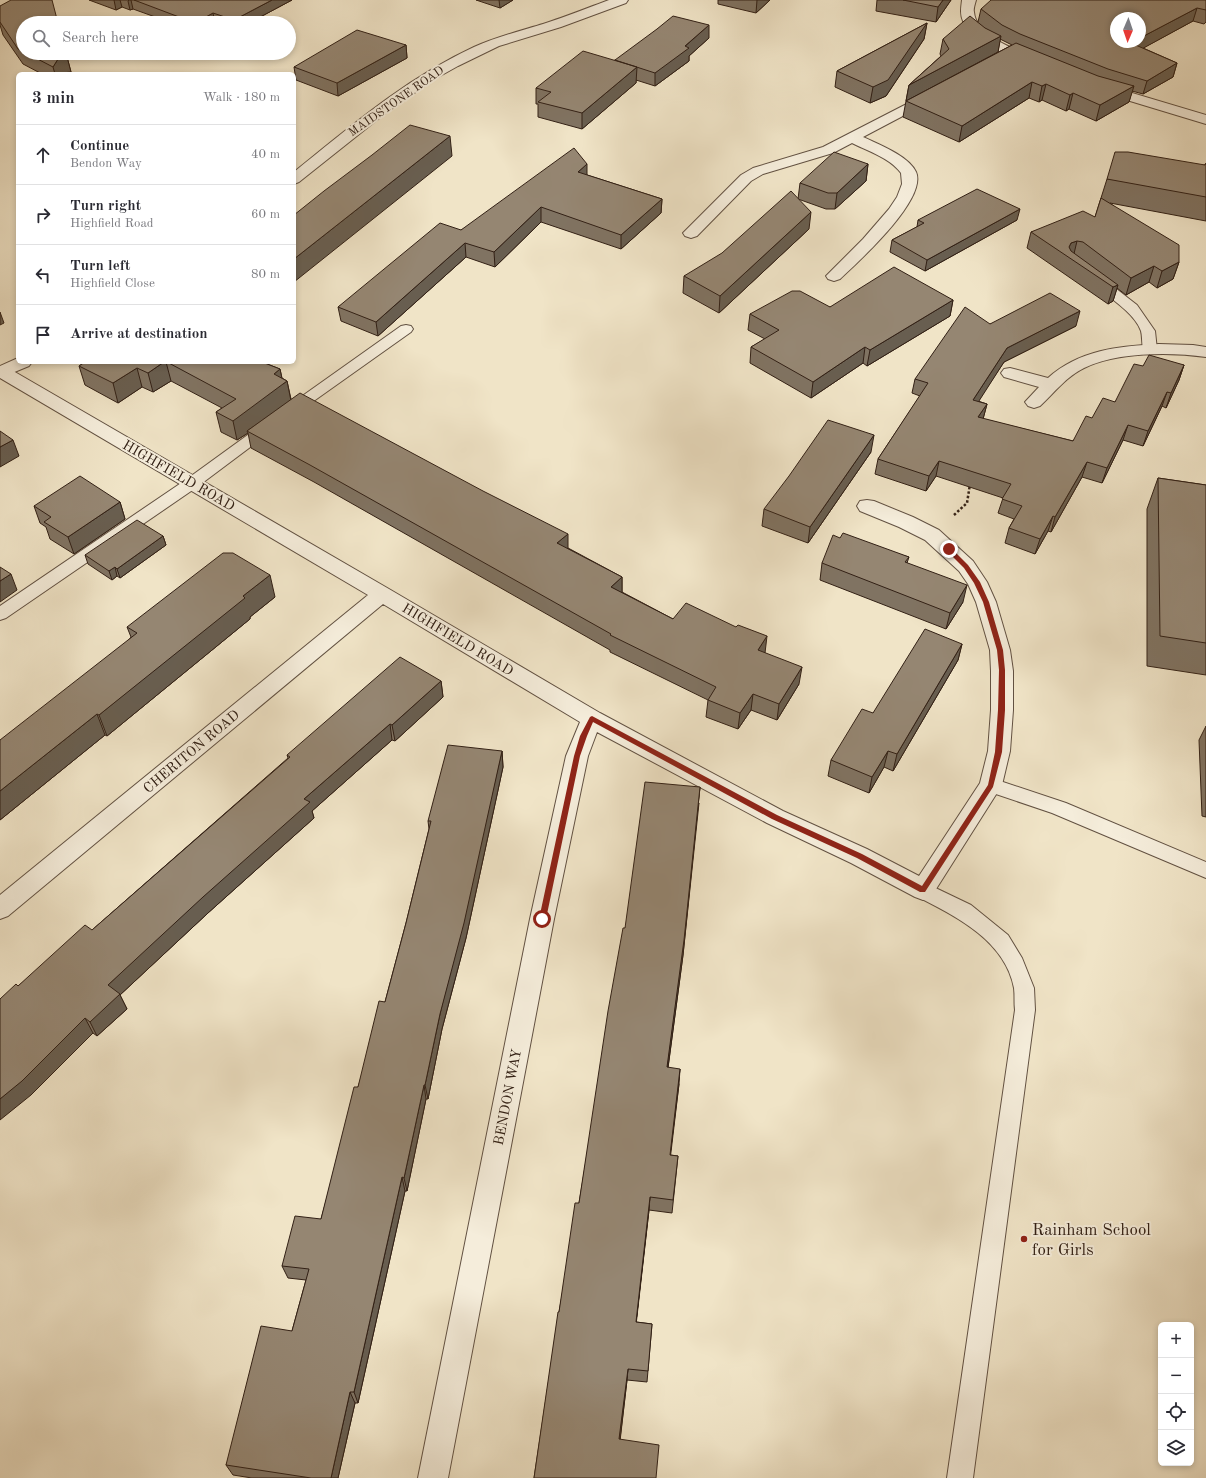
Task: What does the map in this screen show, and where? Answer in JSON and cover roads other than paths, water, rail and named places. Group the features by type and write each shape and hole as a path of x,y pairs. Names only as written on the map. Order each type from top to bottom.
{"street":[{"name":"MAIDSTONE ROAD","path":"296,177 396,98 441,69 499,42 572,19 621,0"},
{"path":"969,0 966,7 966,16 972,26 994,43 1048,67"},
{"path":"998,60 1012,52"},
{"path":"1092,84 1126,96 1206,120"},
{"path":"691,233 746,178 758,171 806,158 828,150 944,89"},
{"path":"834,276 857,254 902,203 911,182 909,173 903,165 852,138"},
{"path":"1034,402 1052,385 1079,364 1108,355 1172,349 1206,352"},
{"path":"1,373 18,364"},
{"name":"HIGHFIELD ROAD","path":"1,373 382,594 592,719 775,817 859,856 923,890"},
{"path":"1010,373 1052,385"},
{"path":"867,506 906,522 932,535 966,566 977,582 986,602 1000,650 1002,670 1001,724 999,752 991,786 923,890"},
{"name":"CHERITON ROAD","path":"0,908 382,594"},
{"name":"BENDON WAY","path":"433,1478 544,911 577,756 592,719"}],"lane":[{"path":"1085,272 1132,308 1148,331 1150,350"},
{"path":"0,614 192,483 282,416 406,329"},
{"path":"991,786 1059,808 1206,870"},
{"path":"923,890 964,911 1001,941 1015,964 1024,988 1025,1010 960,1478"}],"place":[{"name":"Rainham School for Girls","path":"1024,1239"}]}
